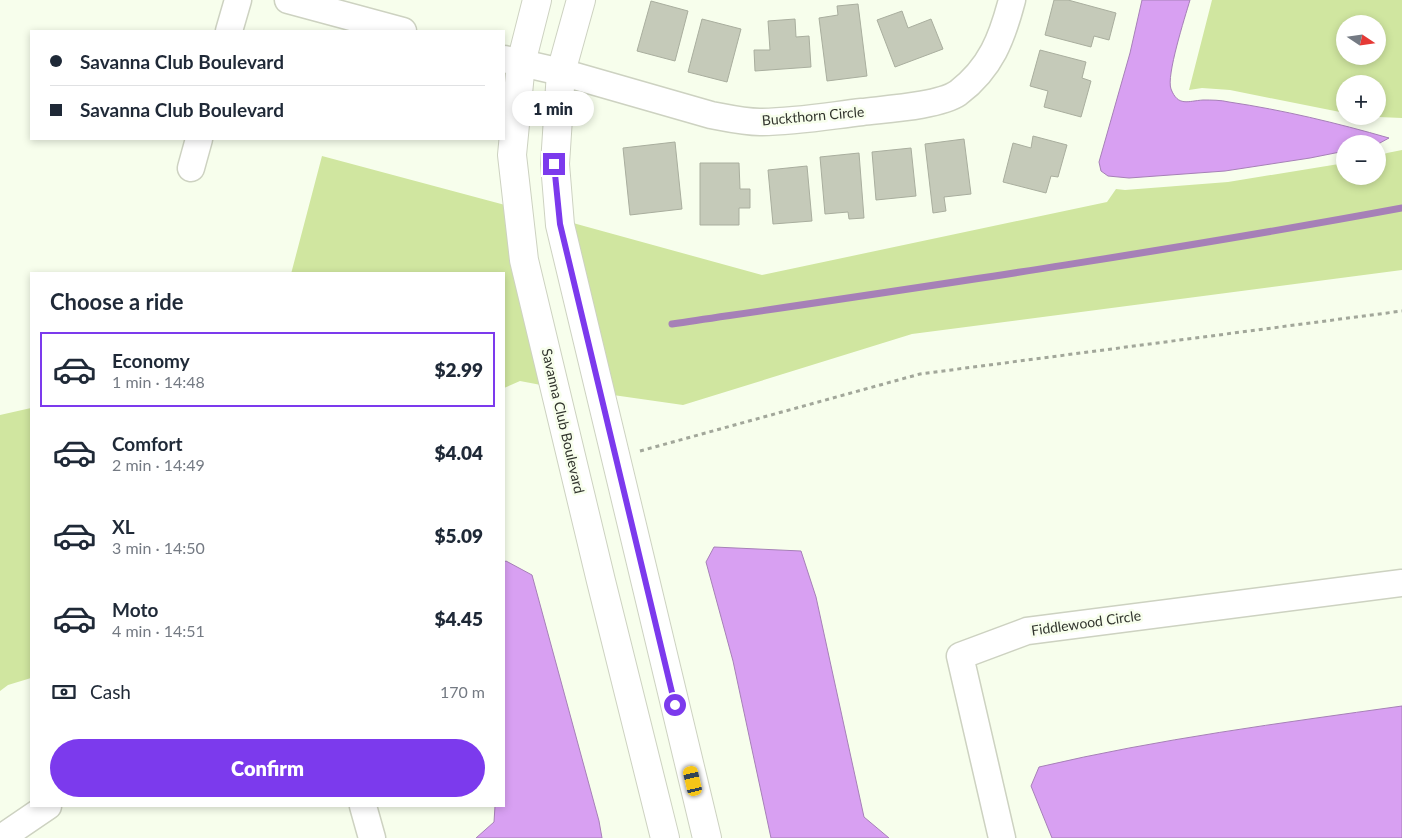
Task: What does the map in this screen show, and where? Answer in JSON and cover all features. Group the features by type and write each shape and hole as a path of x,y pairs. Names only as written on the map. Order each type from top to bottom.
{"street":[{"path":"229,30 238,0"},
{"path":"288,0 399,30"},
{"name":"Savanna Club Boulevard","path":"537,0 512,61 512,154 524,260 665,838"},
{"path":"581,0 561,72 554,164 560,224 707,838"},
{"name":"Buckthorn Circle","path":"512,61 561,72 711,115 734,120 781,122 925,104 957,94 980,71 996,49 1012,0"},
{"path":"191,168 199,140"},
{"name":"Fiddlewood Circle","path":"1002,838 960,656 1027,631 1402,583"},
{"path":"1,838 47,807"},
{"path":"363,807 372,838"}],"path":[{"path":"615,458 920,374 1402,311"}],"green space":[{"path":"1212,0 1402,0 1402,118 1386,117 1386,75 1336,75 1336,111 1230,90 1202,88 1189,90"},
{"path":"1402,150 1402,270 912,334 683,405 613,395 573,223 762,275 1107,202 1116,189 1125,190 1228,182 1336,164 1336,185 1386,185 1387,153"},
{"path":"322,156 505,205 541,385 520,381 505,388 505,272 292,272"},
{"path":"30,408 30,678 8,685 0,691 0,415"}],"shaded area":[{"path":"1142,0 1190,0 1177,46 1170,82 1174,95 1180,101 1216,100 1249,105 1310,117 1378,135 1336,135 1336,153 1225,171 1129,178 1108,176 1101,171 1099,162 1130,53"},
{"path":"714,547 801,551 816,597 864,817 889,838 771,838 733,661 706,562"},
{"path":"505,562 532,575 602,838 476,838 494,822 495,807 505,807"},
{"path":"1402,706 1402,838 1052,838 1031,786 1039,767 1084,757 1220,732"}],"building":[{"path":"1054,0 1068,0 1116,13 1109,40 1094,36 1091,47 1045,35"},
{"path":"651,1 688,11 675,61 637,51"},
{"path":"858,4 867,76 827,81 819,18 838,15 837,6"},
{"path":"902,11 908,28 931,19 943,49 895,67 877,20"},
{"path":"702,19 741,29 727,82 688,72"},
{"path":"795,19 796,37 809,36 811,67 755,71 754,50 770,50 768,21"},
{"path":"1040,50 1086,62 1082,78 1091,81 1081,117 1044,107 1048,91 1030,86"},
{"path":"1033,136 1067,145 1058,177 1051,176 1046,193 1003,182 1013,143 1031,148"},
{"path":"964,139 971,194 944,197 946,211 933,213 925,144"},
{"path":"675,142 682,209 630,215 623,148"},
{"path":"911,148 916,196 876,200 872,152"},
{"path":"859,153 864,218 849,219 848,212 825,214 820,157"},
{"path":"700,163 739,163 740,189 750,189 750,208 739,208 739,225 700,225"},
{"path":"807,166 812,221 773,224 768,170"}],"waterway":[{"path":"672,324 1129,255 1402,208"}],"route":[{"path":"554,164 560,224 675,705"}]}
